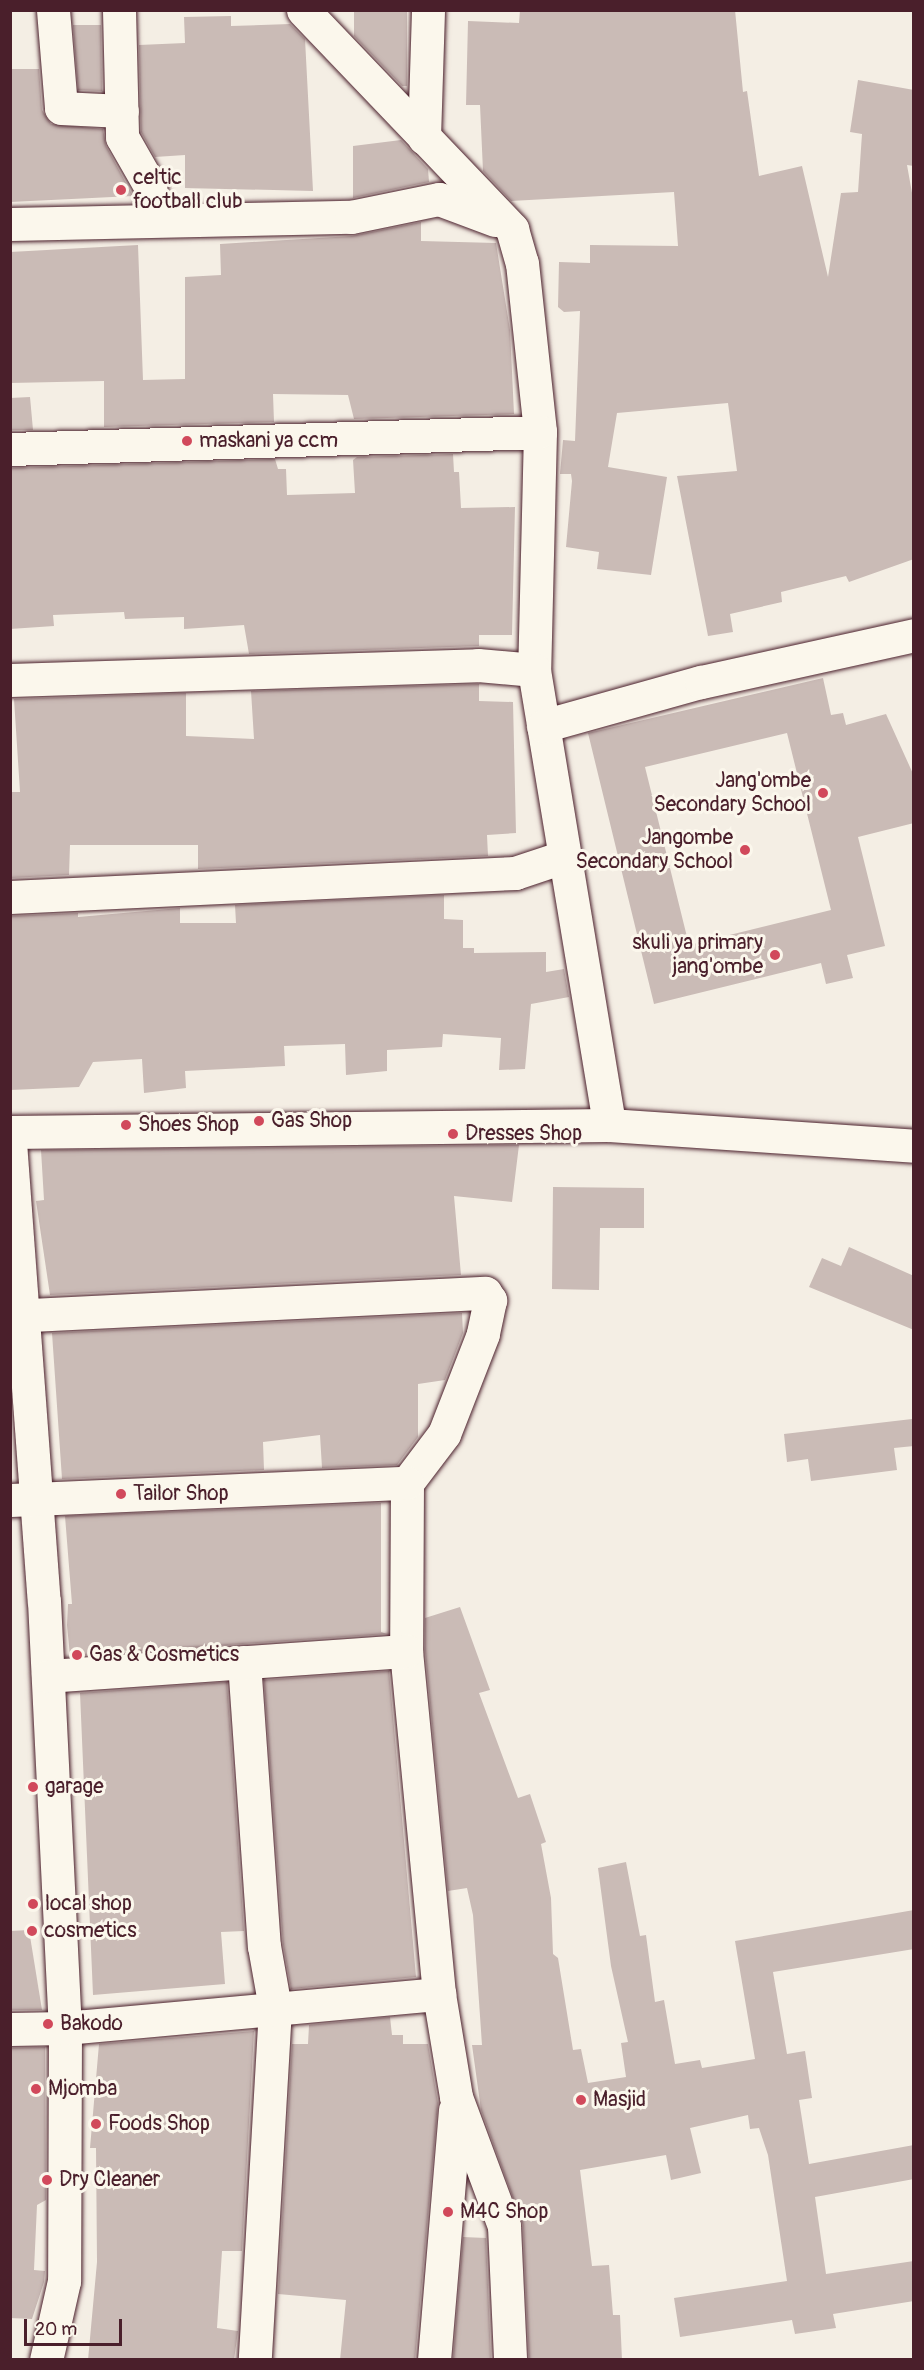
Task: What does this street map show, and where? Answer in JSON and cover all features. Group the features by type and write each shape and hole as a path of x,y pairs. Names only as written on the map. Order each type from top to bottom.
{"street":[{"path":"53,10 61,108 122,111"},
{"path":"119,10 122,137 150,186 155,218"},
{"path":"303,10 512,229 522,262 540,432 534,670 609,1125"},
{"path":"424,138 428,10"},
{"path":"10,224 155,218 351,217 439,199 512,229"},
{"path":"10,448 540,432"},
{"path":"543,726 701,682 914,635"},
{"path":"10,680 478,665 534,670"},
{"path":"10,897 515,873 563,857"},
{"path":"10,1132 609,1125 914,1146"},
{"path":"10,1142 23,1499 48,1676 65,2028 64,2281 46,2360"},
{"path":"18,1315 485,1293 491,1312 444,1434 407,1483 406,1651 439,1994 456,2097 504,2226 510,2360"},
{"path":"23,1499 407,1483"},
{"path":"48,1676 406,1651"},
{"path":"244,1662 264,1946 275,2008 255,2360"},
{"path":"10,2029 65,2028 439,1994"},
{"path":"434,2360 456,2097"},
{"path":"447,2199 491,2195"}],"building":[{"path":"354,10 407,10 407,86 402,86 354,36"},
{"path":"520,10 735,10 743,92 747,91 759,176 802,166 828,277 841,193 858,192 862,134 850,132 858,80 914,90 914,166 907,165 914,204 914,559 849,582 846,576 781,592 782,602 730,614 733,632 708,636 677,476 737,471 728,403 617,413 608,467 667,477 651,575 597,569 599,552 566,547 572,481 571,474 560,474 563,440 575,441 580,311 564,312 558,307 559,262 590,263 590,245 678,246 674,192 511,201 483,171 480,105 466,105 468,21 519,23"},
{"path":"231,16 231,26 290,24 305,39 313,191 185,188 185,155 155,157 141,132 139,45 185,43 184,17"},
{"path":"73,25 101,25 102,91 78,90"},
{"path":"10,69 39,69 42,110 51,124 103,129 106,146 133,196 10,202"},
{"path":"401,140 428,169 429,182 353,198 353,146"},
{"path":"421,222 421,241 496,243 510,330 514,414 354,419 348,395 273,394 274,422 104,427 104,381 10,383 10,252 138,245 143,380 185,379 185,277 221,275 220,244 352,236"},
{"path":"30,397 33,430 10,430 10,398"},
{"path":"453,454 454,472 459,472 461,508 515,507 512,635 479,635 479,646 249,654 244,625 184,629 184,617 125,619 124,612 53,615 54,626 10,629 10,468 275,459 278,469 286,469 287,495 355,493 353,460 357,457"},
{"path":"823,678 831,715 843,713 846,725 886,714 914,776 914,823 858,837 885,946 847,955 853,978 826,984 821,963 654,1004 588,733","holes":["787,733 831,910 689,945 645,767"]},
{"path":"479,684 479,701 513,702 516,833 487,835 488,856 198,869 198,845 70,845 69,875 10,878 10,792 20,792 14,699 186,693 186,736 254,739 251,691"},
{"path":"444,895 444,919 463,920 463,948 474,948 474,953 546,952 546,972 564,969 569,997 531,1004 525,1069 499,1070 501,1038 443,1034 442,1047 387,1050 387,1071 346,1075 345,1044 284,1046 285,1066 185,1071 186,1088 144,1093 142,1059 93,1062 79,1087 10,1090 10,916 78,913 78,917 180,908 180,923 236,923 235,905"},
{"path":"519,1145 512,1202 454,1196 461,1275 50,1295 36,1201 44,1200 41,1150"},
{"path":"553,1187 644,1188 644,1228 600,1228 599,1290 552,1289"},
{"path":"849,1247 914,1276 914,1330 809,1287 822,1258 841,1266"},
{"path":"462,1313 463,1333 445,1380 418,1384 418,1437 397,1465 322,1468 320,1435 263,1442 264,1470 62,1479 52,1333"},
{"path":"912,1419 914,1446 894,1448 897,1470 811,1481 808,1459 787,1462 784,1434"},
{"path":"381,1503 381,1632 387,1634 70,1656 67,1625 68,1604 72,1604 65,1516"},
{"path":"460,1607 490,1690 479,1693 518,1798 530,1794 546,1842 541,1844 551,1898 553,1954 558,1958 573,2050 581,2049 588,2083 626,2077 621,2043 628,2042 611,1966 598,1868 626,1862 640,1936 646,1935 655,2002 664,2000 675,2064 700,2060 702,2068 755,2059 735,1941 914,1910 914,1949 773,1972 787,2054 805,2051 812,2098 799,2100 809,2164 914,2145 914,2179 815,2197 826,2274 914,2261 914,2301 833,2314 836,2328 795,2334 792,2320 680,2337 674,2298 787,2281 768,2155 759,2128 750,2129 748,2115 690,2128 701,2173 671,2180 666,2155 580,2170 592,2266 609,2265 613,2315 620,2315 622,2360 529,2360 523,2225 481,2110 472,2045 482,2045 473,1915 467,1888 448,1891 425,1650 425,1618"},
{"path":"389,1671 416,1977 291,1989 283,1944 264,1680"},
{"path":"227,1682 244,1931 221,1932 225,1984 93,1995 80,1693"},
{"path":"29,1930 42,2010 10,2010 10,1931"},
{"path":"390,2017 392,2035 403,2035 403,2044 428,2044 438,2103 415,2360 340,2360 346,2300 278,2294 292,2044 308,2044 309,2025"},
{"path":"254,2031 242,2251 222,2251 217,2328 238,2331 234,2360 88,2360 97,2262 96,2148 90,2148 99,2044"},
{"path":"45,2047 46,2200 37,2205 34,2270 45,2271 44,2282 32,2319 10,2318 10,2048"},
{"path":"463,2237 486,2238 491,2360 453,2360"}],"place":[{"name":"celtic football club","path":"121,190"},
{"name":"maskani ya ccm","path":"187,441"},
{"name":"Jang'ombe Secondary School","path":"823,793"},
{"name":"Jangombe Secondary School","path":"745,850"},
{"name":"skuli ya primary jang'ombe","path":"775,955"},
{"name":"Gas Shop","path":"259,1121"},
{"name":"Shoes Shop","path":"126,1125"},
{"name":"Dresses Shop","path":"453,1134"},
{"name":"Tailor Shop","path":"121,1494"},
{"name":"Gas & Cosmetics","path":"77,1655"},
{"name":"garage","path":"33,1787"},
{"name":"local shop","path":"33,1904"},
{"name":"cosmetics","path":"32,1931"},
{"name":"Bakodo","path":"48,2024"},
{"name":"Mjomba","path":"36,2089"},
{"name":"Masjid","path":"581,2100"},
{"name":"Foods Shop","path":"96,2124"},
{"name":"Dry Cleaner","path":"47,2180"},
{"name":"M4C Shop","path":"448,2212"}]}
